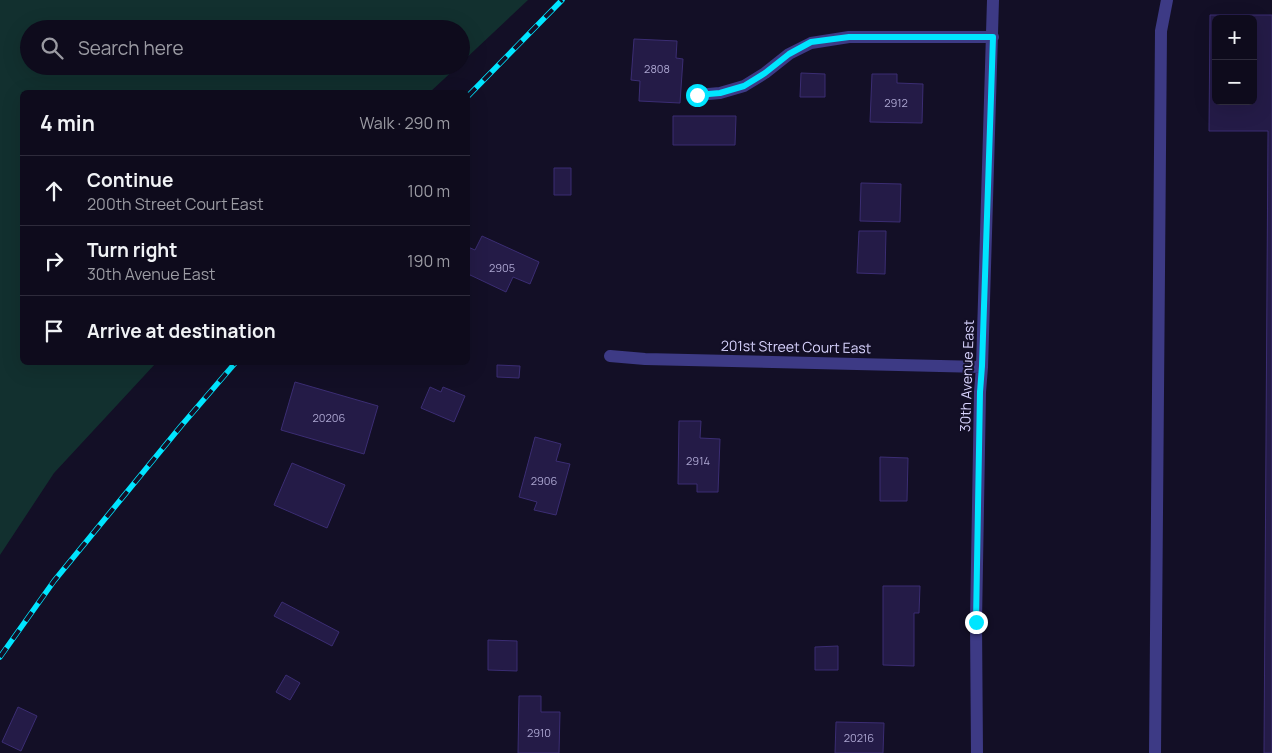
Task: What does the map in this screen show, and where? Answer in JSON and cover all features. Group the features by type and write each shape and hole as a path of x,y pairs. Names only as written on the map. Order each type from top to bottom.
{"street":[{"name":"30th Avenue East","path":"977,753 976,612 980,392 993,0"},
{"path":"1155,753 1161,31 1166,0"},
{"path":"697,95 720,93 744,86 765,73 789,54 811,42 849,37 993,37"},
{"name":"201st Street Court East","path":"610,356 645,359 982,366"}],"green space":[{"path":"0,0 528,0 470,55 470,20 20,20 20,75 448,75 432,90 20,90 20,365 154,365 54,473 0,555"}],"building":[{"path":"1210,15 1212,15 1212,105 1257,105 1257,15 1272,15 1272,753 1264,753 1268,131 1209,131"},
{"path":"634,39 677,41 676,58 683,59 680,103 639,101 640,81 631,80"},
{"path":"801,73 825,74 825,97 800,97"},
{"path":"872,74 897,74 897,83 923,84 922,123 870,122"},
{"path":"673,116 736,116 735,145 673,145"},
{"path":"554,168 571,168 571,195 554,195"},
{"path":"861,183 901,184 900,222 860,221"},
{"path":"859,231 886,231 885,274 857,273"},
{"path":"482,236 539,262 530,284 513,277 506,292 470,275 470,248 475,250"},
{"path":"497,365 520,366 519,378 497,377"},
{"path":"295,382 378,406 364,454 281,430"},
{"path":"430,387 441,392 443,387 465,396 454,422 421,408"},
{"path":"679,421 701,421 700,438 720,439 718,492 697,492 697,484 678,484"},
{"path":"535,437 561,444 556,461 570,464 556,515 534,510 537,502 519,497"},
{"path":"880,457 908,458 907,501 880,501"},
{"path":"292,463 345,485 327,528 274,505"},
{"path":"883,586 920,586 919,613 914,613 914,666 883,665"},
{"path":"282,602 339,632 332,646 274,616"},
{"path":"488,640 517,641 517,671 488,670"},
{"path":"838,646 838,670 815,670 815,647"},
{"path":"286,675 300,683 290,700 276,692"},
{"path":"519,696 541,696 541,712 560,712 559,753 518,753"},
{"path":"18,707 37,716 21,751 2,742"},
{"path":"836,722 884,723 883,753 835,753"}],"railway":[{"path":"470,94 562,0"},
{"path":"0,657 54,581 233,365"}],"route":[{"path":"697,95 720,93 744,86 765,73 789,54 811,42 849,37 993,37 980,392 976,622"}]}
